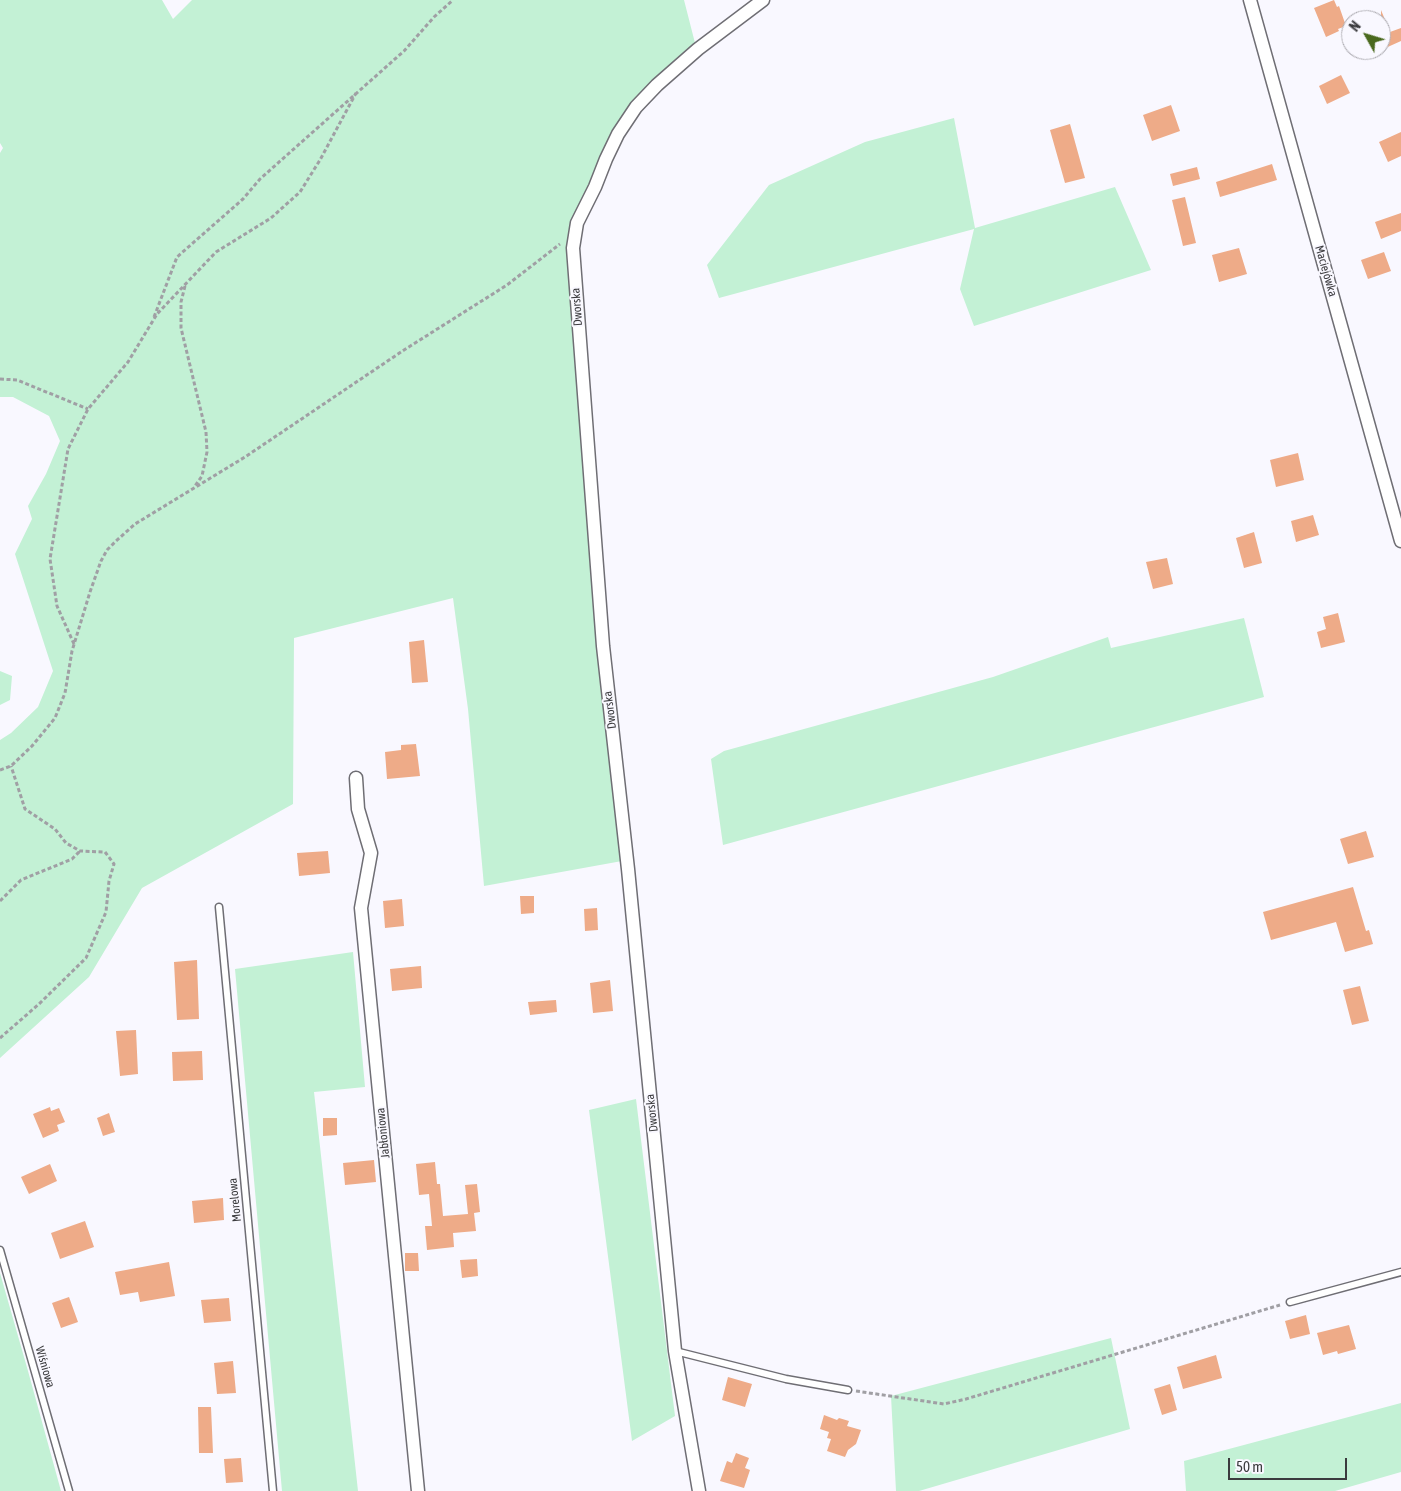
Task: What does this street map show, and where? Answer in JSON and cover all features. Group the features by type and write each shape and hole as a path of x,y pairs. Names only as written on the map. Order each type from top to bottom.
{"street":[{"name":"Dworska","path":"699,1491 675,1351 628,869 603,646 574,248 577,222 618,134 636,107 657,85 698,49 763,0"},
{"name":"Maciejówka","path":"1250,0 1401,542"},
{"name":"Jabłoniowa","path":"356,778 358,809 371,853 361,908 418,1491"}],"lane":[{"name":"Morelowa","path":"219,907 273,1491"},
{"name":"Wiśniowa","path":"0,1250 69,1491"},
{"path":"1290,1302 1401,1272"},
{"path":"675,1351 786,1379 848,1390"}],"path":[{"path":"151,325 177,257 243,199 260,179 404,51 434,17 453,0"},
{"path":"74,644 57,606 50,560 68,449 88,409 128,362 157,314 216,252 271,218 300,192 320,160 356,93"},
{"path":"0,770 11,766 32,746 54,718 65,692 74,644 101,562 108,550 135,524 300,422 404,350 507,285 567,238 577,222"},
{"path":"185,285 181,302 182,328 202,409 207,452 202,476 193,489"},
{"path":"0,379 17,380 88,409"},
{"path":"0,1038 39,1004 86,958 106,912 109,881 114,864 105,852 80,851 66,843 56,829 25,809 11,766"},
{"path":"0,901 22,880 72,859 80,851"},
{"path":"848,1390 944,1404 1290,1302"}],"green space":[{"path":"0,0 162,0 173,19 192,0 684,0 695,43 647,87 599,161 567,242 622,861 484,886 468,709 453,598 294,638 293,804 142,888 89,977 0,1058 0,740 11,733 38,707 53,671 15,554 32,519 28,506 46,474 60,441 49,416 13,397 0,397 0,153 3,148 0,143"},
{"path":"954,118 975,228 1115,187 1151,270 974,326 960,289 974,229 719,298 707,265 769,185 865,142"},
{"path":"1244,618 1264,697 723,845 711,759 724,751 993,677 1108,637 1111,648"},
{"path":"0,671 12,676 10,700 0,705"},
{"path":"353,952 365,1087 314,1092 358,1491 282,1491 235,969"},
{"path":"636,1099 675,1416 632,1441 589,1110"},
{"path":"0,1273 28,1371 61,1491 0,1491"},
{"path":"1111,1338 1130,1429 919,1491 896,1491 891,1396"},
{"path":"1401,1403 1401,1472 1335,1491 1186,1491 1184,1461"}],"building":[{"path":"1334,0 1341,12 1341,28 1338,29 1339,31 1326,37 1314,8"},
{"path":"1401,28 1401,41 1391,46 1391,32"},
{"path":"1341,75 1350,93 1327,104 1319,86"},
{"path":"1171,105 1180,131 1152,141 1143,115"},
{"path":"1070,124 1085,178 1065,183 1050,130"},
{"path":"1401,132 1401,156 1388,162 1379,142"},
{"path":"1272,164 1277,180 1220,197 1216,182"},
{"path":"1197,167 1200,179 1173,186 1170,174"},
{"path":"1185,197 1196,243 1183,246 1172,200"},
{"path":"1401,213 1401,231 1381,239 1375,222"},
{"path":"1239,248 1247,274 1219,282 1212,255"},
{"path":"1384,252 1391,271 1368,279 1361,260"},
{"path":"1298,453 1304,480 1276,487 1270,460"},
{"path":"1313,515 1319,535 1296,542 1291,521"},
{"path":"1254,532 1262,563 1244,568 1236,538"},
{"path":"1167,558 1173,584 1153,589 1146,562"},
{"path":"1338,613 1345,642 1321,648 1317,632 1326,629 1323,617"},
{"path":"424,640 428,682 412,683 409,642"},
{"path":"416,744 420,776 387,779 385,752 401,750 401,745"},
{"path":"1366,831 1374,857 1348,864 1340,839"},
{"path":"328,851 330,873 299,876 297,853"},
{"path":"1353,887 1366,931 1369,930 1373,944 1345,952 1336,922 1271,940 1263,912"},
{"path":"520,896 534,896 534,913 521,914"},
{"path":"402,899 404,926 385,928 383,901"},
{"path":"597,908 598,930 585,931 584,909"},
{"path":"197,960 199,1019 177,1020 174,962"},
{"path":"421,966 422,988 392,991 390,969"},
{"path":"610,980 613,1011 593,1013 590,983"},
{"path":"1360,986 1369,1021 1352,1025 1343,990"},
{"path":"556,1000 557,1012 530,1015 528,1002"},
{"path":"136,1030 138,1074 120,1076 116,1031"},
{"path":"202,1051 203,1080 173,1081 172,1052"},
{"path":"50,1107 51,1111 59,1108 65,1122 57,1125 59,1131 43,1138 33,1114"},
{"path":"109,1113 115,1132 103,1136 97,1118"},
{"path":"323,1118 337,1118 337,1135 323,1136"},
{"path":"374,1160 376,1182 345,1185 343,1163"},
{"path":"435,1162 437,1184 440,1184 443,1216 468,1214 465,1185 477,1184 480,1212 474,1213 476,1231 453,1233 454,1247 427,1250 425,1226 432,1226 429,1194 419,1195 416,1164"},
{"path":"50,1164 57,1181 29,1194 21,1177"},
{"path":"223,1198 224,1220 194,1223 192,1201"},
{"path":"85,1221 94,1247 60,1259 51,1233"},
{"path":"405,1253 418,1253 419,1271 405,1271"},
{"path":"477,1259 478,1276 462,1278 460,1260"},
{"path":"169,1262 175,1296 140,1302 138,1292 120,1295 115,1272"},
{"path":"69,1297 78,1322 61,1328 52,1303"},
{"path":"229,1298 231,1321 204,1323 201,1300"},
{"path":"1306,1315 1310,1334 1290,1339 1285,1321"},
{"path":"1349,1325 1356,1349 1338,1354 1337,1351 1323,1355 1317,1333"},
{"path":"1216,1355 1222,1378 1183,1389 1177,1367"},
{"path":"233,1361 236,1393 217,1394 214,1363"},
{"path":"728,1377 752,1384 745,1407 722,1400"},
{"path":"1170,1384 1177,1410 1162,1415 1154,1389"},
{"path":"198,1407 211,1407 213,1453 199,1453"},
{"path":"824,1415 837,1420 839,1418 849,1421 847,1426 861,1430 856,1444 848,1450 845,1457 827,1451 831,1439 827,1438 829,1432 820,1429"},
{"path":"736,1453 749,1458 745,1468 750,1470 744,1488 720,1481 727,1461 732,1463"},
{"path":"241,1458 243,1482 226,1483 224,1459"}]}
